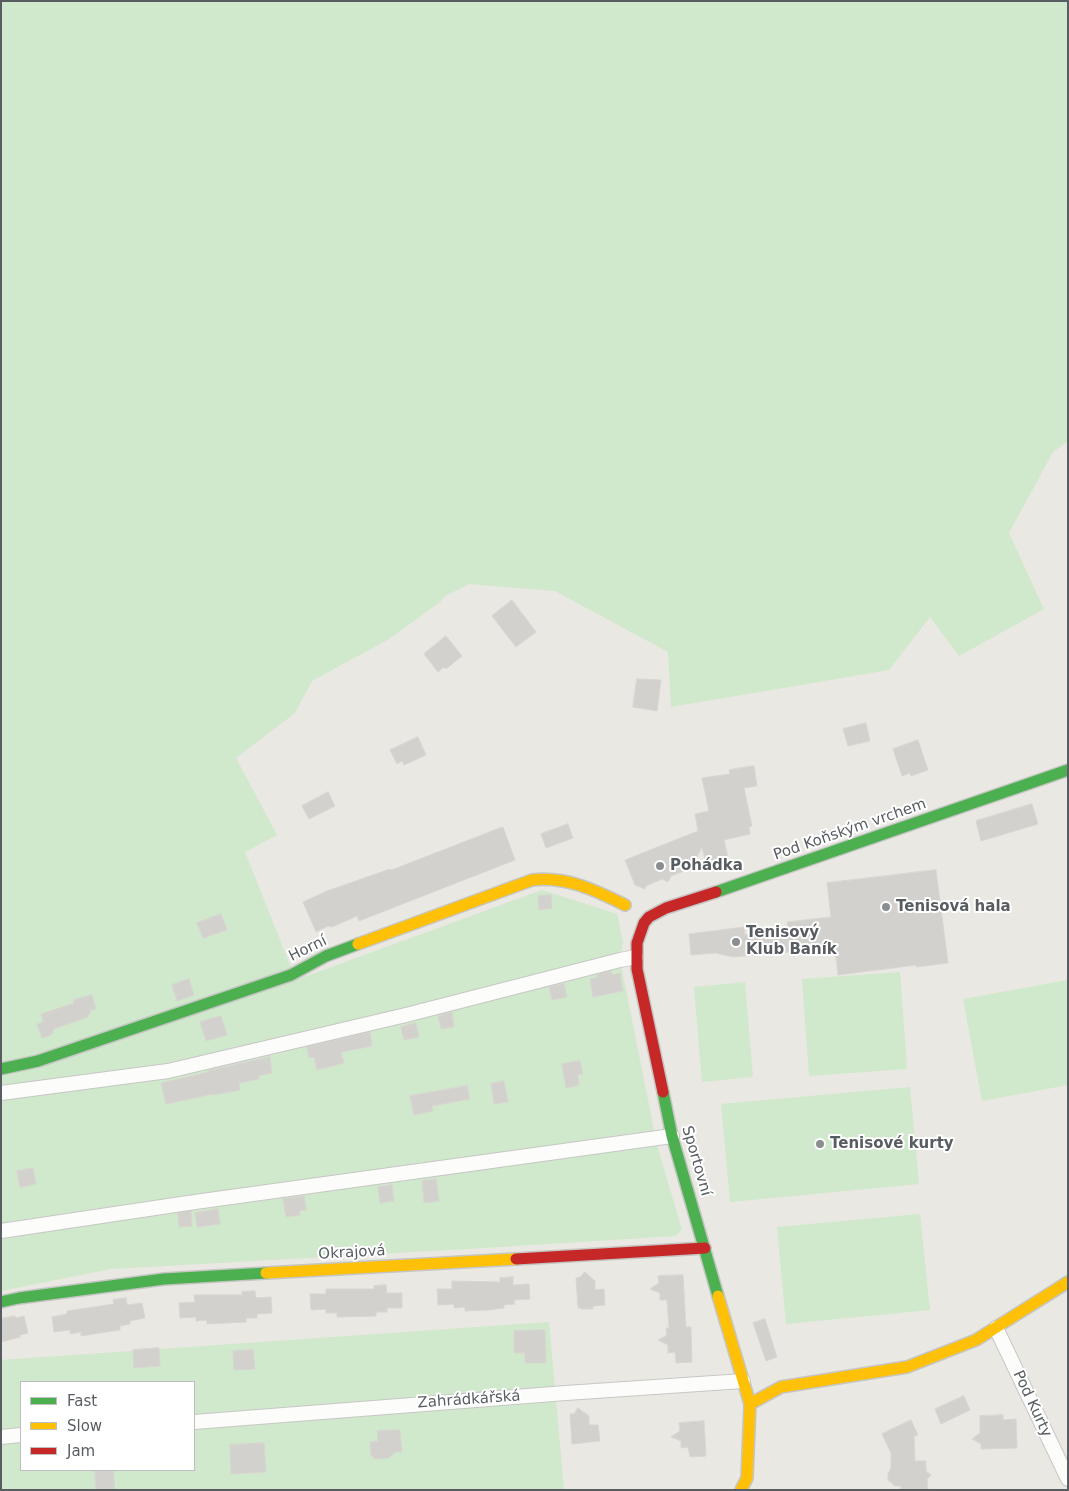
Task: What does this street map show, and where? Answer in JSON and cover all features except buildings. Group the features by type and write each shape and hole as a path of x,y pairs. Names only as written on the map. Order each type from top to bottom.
{"street":[{"name":"Pod Koňským vrchem","path":"644,923 656,913 666,908 1068,770"},
{"name":"Horní","path":"1,1069 38,1062 291,975 326,956 532,880 544,877 559,878 579,884 626,905"},
{"name":"Sportovní","path":"644,923 639,934 636,957 637,970 672,1136 750,1404 746,1486"},
{"path":"1,1093 168,1071 406,1015 636,957"},
{"path":"1,1231 215,1199 672,1136"},
{"name":"Okrajová","path":"1,1302 164,1279 705,1248"},
{"path":"750,1404 781,1387 907,1367 976,1340 1068,1282"},
{"name":"Pod Kurty","path":"996,1328 1068,1479"},
{"name":"Zahrádkářská","path":"195,1422 566,1393 744,1382"},
{"path":"1,1437 20,1435"}],"green space":[{"path":"1,1 1068,1 1068,441 1053,452 1009,533 1044,609 959,656 930,617 889,670 671,707 668,652 555,591 469,584 445,596 440,602 389,639 312,681 295,713 236,758 277,835 245,852 296,980 542,890 617,914 623,942 620,960 657,1145 682,1230 675,1236 111,1269 1,1291"},
{"path":"900,972 907,1069 809,1076 802,979"},
{"name":"Tenisové kurty","path":"1068,980 1068,1085 982,1101 963,999"},
{"path":"745,982 753,1077 702,1082 694,987"},
{"name":"Tenisové kurty","path":"910,1087 919,1184 730,1202 721,1104"},
{"path":"920,1214 930,1310 786,1324 777,1227"},
{"path":"549,1322 564,1490 1,1490 1,1360"}],"traffic: fast":[{"path":"716,892 1068,770"},
{"path":"1,1069 38,1061 291,975 326,956 358,944"},
{"path":"663,1092 672,1136 718,1296"},
{"path":"1,1302 164,1279 266,1273"}],"traffic: slow":[{"path":"358,944 532,880 557,880 580,885 625,905"},
{"path":"266,1273 516,1259"},
{"path":"750,1404 781,1387 907,1367 976,1340 1068,1282"},
{"path":"718,1296 750,1404 747,1478 741,1490"}],"traffic: jam":[{"path":"663,1092 637,969 637,943 644,923 649,917 666,908 716,892"},
{"path":"516,1259 705,1248"}],"place":[{"name":"Pohádka","path":"660,866"},
{"name":"Tenisová hala","path":"886,907"},
{"name":"Tenisový Klub Baník","path":"736,942"},
{"name":"Tenisové kurty","path":"820,1144"}]}
